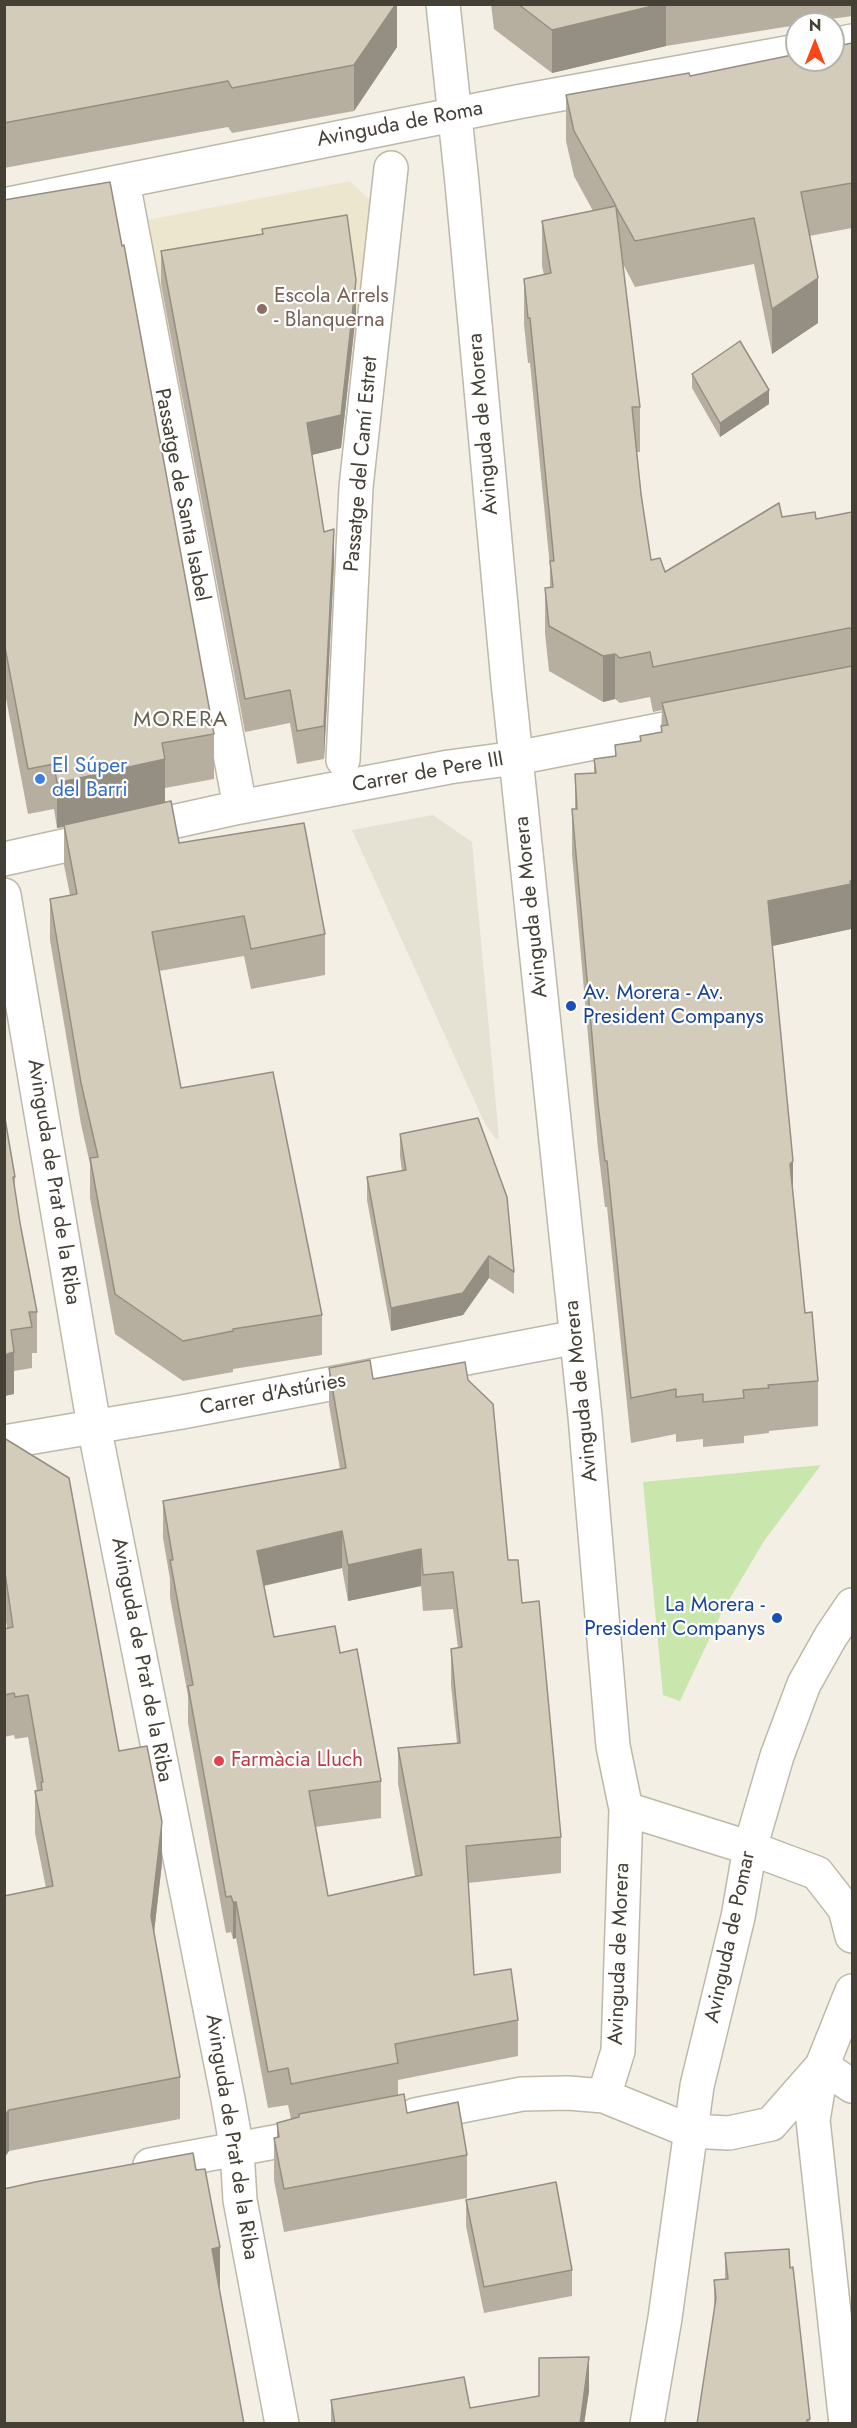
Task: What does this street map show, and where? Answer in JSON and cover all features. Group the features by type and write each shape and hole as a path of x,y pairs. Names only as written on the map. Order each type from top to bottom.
{"street":[{"name":"Avinguda de Morera","path":"443,4 456,115 516,758 577,1337 613,1746 626,1809 618,2051 604,2096"},
{"name":"Avinguda de Roma","path":"4,205 518,102 785,53"},
{"name":"Passatge del Camí Estret","path":"344,760 356,487 391,168"},
{"name":"Passatge de Santa Isabel","path":"123,182 240,807"},
{"name":"Carrer de Pere III","path":"4,859 240,807 449,767 516,758 735,715"},
{"name":"Avinguda de Prat de la Riba","path":"4,895 94,1426 237,2150 240,2200 282,2424"},
{"name":"Carrer d'Astúries","path":"4,1442 194,1410 577,1337"},
{"name":"Avinguda de Pomar","path":"647,2424 665,2318 697,2086 738,1917 750,1848 777,1756 804,1684 831,1636 852,1605"},
{"path":"626,1809 750,1848 817,1873 845,1909 852,1936"},
{"path":"846,2424 813,2120 822,2066 852,1991"},
{"path":"383,2121 522,2094 568,2093 604,2096 690,2130 729,2133 771,2124 822,2066"},
{"path":"822,2066 852,2086"},
{"path":"119,2170 348,2128"}],"shaded area":[{"name":"Escola Arrels - Blanquerna","path":"350,181 376,206 351,370 183,402 147,220"},
{"path":"433,815 472,842 499,1138 496,1139 485,1124 352,830"}],"green space":[{"path":"821,1465 764,1541 723,1610 680,1701 663,1695 643,1482"}],"building":[{"path":"4,4 396,4 354,65 232,88 228,81 4,123"},
{"path":"518,4 661,4 552,30"},
{"path":"852,43 852,183 801,192 818,278 772,309 754,218 635,241 616,207 640,407 632,407 651,560 660,558 665,572 779,503 782,517 815,512 816,519 852,512 852,629 653,667 650,652 620,658 615,654 603,656 549,626 545,588 553,587 550,561 554,561 530,318 528,318 524,279 551,273 542,221 616,206 574,131 566,95 689,73 690,76 785,56 785,72 845,72 845,44"},
{"path":"110,182 122,246 124,245 214,734 162,743 165,759 57,783 54,764 28,769 4,642 4,200"},
{"path":"347,215 356,280 341,415 307,423 324,532 334,529 324,726 297,731 290,690 245,699 161,251 263,234 262,229"},
{"path":"740,341 769,390 720,423 692,374"},
{"path":"852,666 851,884 768,901 805,1313 812,1312 818,1381 768,1385 769,1388 743,1390 744,1398 703,1402 703,1394 676,1397 676,1389 631,1398 607,1161 605,1161 598,1104 572,809 577,809 575,774 596,773 594,759 616,756 615,745 641,741 640,736 662,732 661,726 668,725 662,703"},
{"path":"171,801 179,843 304,823 325,934 251,949 244,916 152,932 181,1088 273,1072 322,1315 233,1329 233,1331 183,1341 115,1294 90,1158 98,1157 81,1083 50,899 77,894 64,825"},
{"path":"4,1113 20,1223 37,1312 29,1312 32,1327 11,1330 14,1352 4,1355"},
{"path":"478,1118 507,1197 514,1272 489,1256 463,1293 391,1308 367,1177 406,1170 400,1134"},
{"path":"370,1360 373,1379 465,1362 468,1380 493,1404 508,1560 518,1560 522,1603 539,1601 561,1837 466,1846 474,1975 511,1969 518,2020 395,2044 398,2063 291,2084 288,2068 268,2072 236,1902 233,1902 231,1896 226,1897 188,1686 193,1685 170,1560 173,1560 163,1501 346,1468 329,1368","holes":["342,1531 348,1565 421,1549 423,1575 453,1572 462,1647 451,1649 460,1743 398,1748 422,1875 328,1896 309,1791 381,1781 357,1649 340,1653 335,1626 274,1637 257,1551"]},
{"path":"4,1438 69,1478 119,1751 147,1746 162,1822 151,1916 180,2077 9,2110 4,2116 4,1896 53,1886 35,1791 42,1790 41,1782 43,1782 28,1695 15,1697 14,1693 4,1695 4,1629 13,1627 4,1566"},
{"path":"404,2094 407,2113 458,2102 467,2155 284,2189 274,2138 279,2137 277,2123 299,2117 299,2114"},
{"path":"193,2153 196,2170 205,2169 220,2247 212,2249 244,2424 4,2424 4,2189"},
{"path":"556,2182 572,2270 484,2287 466,2200"},
{"path":"789,2249 810,2419 807,2420 807,2424 697,2424 716,2298 714,2280 728,2279 725,2253"},
{"path":"589,2357 580,2424 335,2424 331,2400 464,2377 470,2408 539,2396 539,2358"}],"place":[{"name":"Escola Arrels - Blanquerna","path":"262,309"},
{"name":"El Súper del Barri","path":"40,779"},
{"name":"Av. Morera - Av. President Companys","path":"571,1006"},
{"name":"La Morera - President Companys","path":"777,1618"},
{"name":"Farmàcia Lluch","path":"219,1761"}],"district":[{"name":"MORERA","path":"181,721"}]}
